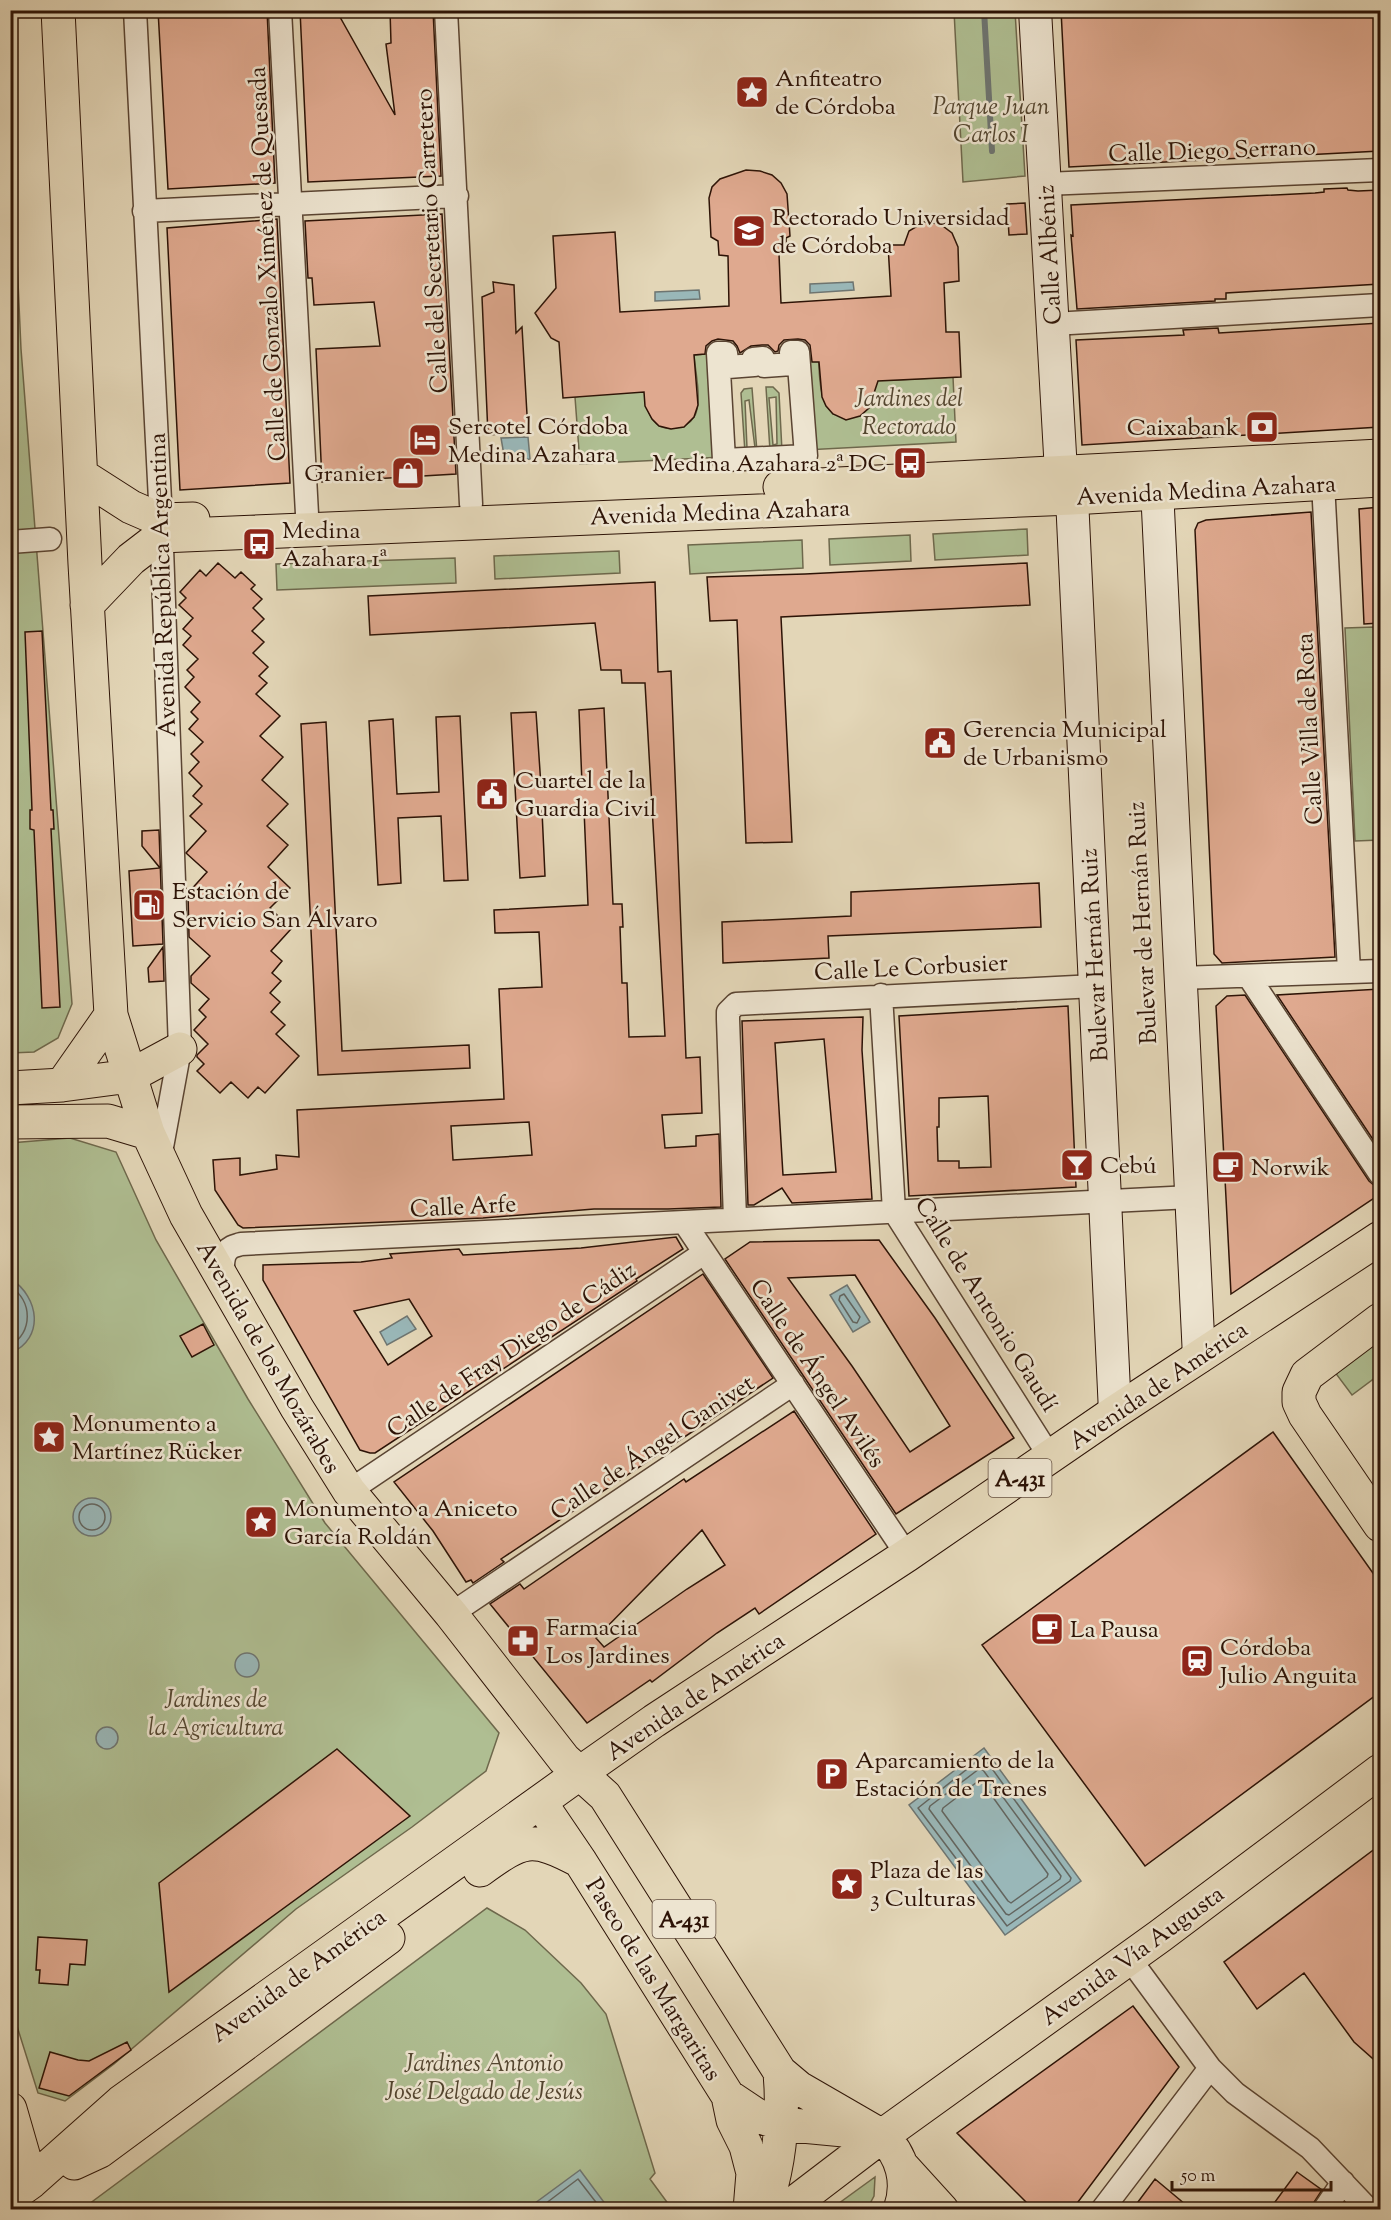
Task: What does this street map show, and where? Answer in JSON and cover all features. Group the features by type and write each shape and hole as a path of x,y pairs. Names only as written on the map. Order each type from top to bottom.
{"main road":[{"path":"58,10 87,605 111,1015 62,1085"},
{"name":"Avenida Medina Azahara","path":"81,475 161,528 1066,485 1157,479 1380,456"},
{"name":"Avenida Medina Azahara","path":"1157,479 1323,483 1380,480"},
{"name":"Avenida Medina Azahara","path":"161,528 307,514 471,504 1066,485"},
{"path":"87,605 161,528"},
{"name":"Avenida de los Mozárabes","path":"111,1015 154,1145 186,1215 297,1408 349,1491 451,1614 564,1759 580,1773"},
{"path":"10,1088 62,1085 130,1076 180,1049"},
{"path":"10,1122 108,1121 154,1145"},
{"name":"Avenida de América","path":"21,2189 121,2102 654,1721 907,1555 1115,1412 1380,1238"},
{"path":"1380,1320 1307,1375 1299,1392 1299,1402 1305,1415 1380,1525"},
{"name":"Avenida Vía Augusta","path":"785,2210 882,2136 1129,1958 1380,1771"},
{"name":"A-431","path":"580,1773 605,1796 617,1812 780,2072 799,2088 882,2136"},
{"name":"Paseo de las Margaritas","path":"540,1802 580,1861 728,2096 733,2120 746,2146 753,2173 750,2210"},
{"name":"Avenida de América","path":"21,2189 100,2151 507,1850 524,1844 542,1844"},
{"name":"Paseo de las Margaritas","path":"542,1844 580,1861"},
{"path":"764,2210 772,2186 781,2124 780,2072"},
{"name":"Paseo de las Margaritas","path":"728,2096 758,2116 781,2124 854,2129 882,2136"},
{"path":"10,2109 21,2189"},
{"path":"882,2136 890,2144 902,2166 942,2210"},
{"path":"900,2210 903,2193 902,2166"}],"street":[{"name":"Avenida República Argentina","path":"135,10 161,528 180,1049 154,1145"},
{"name":"Calle de Gonzalo Ximénez de Quesada","path":"280,10 307,514"},
{"name":"Calle del Secretario Carretero","path":"446,10 471,504"},
{"name":"Calle Albéniz","path":"1035,10 1053,324 1066,485"},
{"name":"Calle Diego Serrano","path":"1045,184 1380,170"},
{"path":"144,211 457,196"},
{"path":"1053,324 1380,305"},
{"path":"791,352 798,352 805,450 806,456 724,460 718,353 726,353 728,367 754,365 753,359 763,358 764,366 792,364 791,352"},
{"path":"1157,479 1180,978 1186,1197 1199,1357"},
{"name":"Calle Villa de Rota","path":"1323,483 1349,971"},
{"name":"Bulevar Hernán Ruiz","path":"1066,485 1108,1201 1115,1412"},
{"name":"Bulevar de Hernán Ruiz","path":"1150,504 1186,1197 1189,1342 1138,1376 1130,1375 1123,1371 1119,1360 1108,1201 1083,508 1150,504"},
{"path":"10,542 50,539"},
{"path":"1180,978 1380,971"},
{"path":"1249,977 1380,1174"},
{"name":"Calle Le Corbusier","path":"735,1219 728,1012 736,1004 1095,986"},
{"name":"Calle de Antonio Gaudí","path":"881,995 894,1211 1050,1457"},
{"name":"Calle Arfe","path":"224,1281 222,1263 225,1253 241,1244 1186,1197"},
{"path":"704,1253 713,1233 735,1219"},
{"name":"Calle de Ángel Avilés","path":"684,1222 907,1555"},
{"name":"Calle de Fray Diego de Cádiz","path":"349,1491 704,1253"},
{"name":"Calle de Ángel Ganivet","path":"451,1614 793,1384"},
{"path":"1129,1958 1210,2068 1235,2093 1310,2148 1370,2210"},
{"path":"1102,2210 1210,2068"},
{"path":"1324,2210 1343,2182"}],"green space":[{"path":"522,10 463,13 454,13 454,11"},
{"name":"Parque Juan Carlos I","path":"954,11 1015,11 1025,176 963,182"},
{"path":"10,103 21,349 72,1004 58,1038 34,1052 11,1053"},
{"name":"Jardines del Rectorado","path":"818,350 822,392 833,414 860,416 865,411 873,396 873,372 896,380 953,377 956,442 805,450 798,352"},
{"path":"718,353 724,457 580,464 575,397 644,385 647,408 654,421 666,428 681,427 690,422 697,411 698,395 694,355"},
{"path":"766,387 773,387 779,393 782,451 770,451","holes":["776,397 777,444 773,445 769,398"]},
{"path":"752,388 757,452 745,453 741,393 744,389","holes":["749,400 755,448 747,448 745,401"]},
{"path":"1027,529 1028,555 935,560 933,534"},
{"path":"910,535 911,561 830,565 829,539"},
{"path":"802,540 803,568 690,574 688,545"},
{"path":"619,551 620,573 495,579 494,556"},
{"path":"455,558 456,583 277,590 276,564"},
{"path":"1374,627 1380,840 1355,841 1345,628"},
{"name":"Jardines de la Agricultura","path":"70,1138 116,1152 156,1240 248,1399 325,1523 499,1733 486,1771 412,1827 296,1909 114,2064 65,2101 38,2093 11,2007 10,1143"},
{"path":"1380,1336 1380,1374 1352,1395 1334,1371"},
{"name":"Jardines Antonio José Delgado de Jesús","path":"487,1908 525,1930 581,1983 606,2014 655,2173 650,2179 672,2209 81,2210"},
{"path":"875,2177 874,2196 867,2209 831,2209"}],"water":[{"path":"853,282 854,290 810,293 810,284"},
{"path":"699,290 700,299 655,301 655,292"},
{"path":"528,437 530,459 505,461 501,438"},
{"path":"11,1279 28,1296 34,1317 29,1338 11,1353 11,1331 15,1318 11,1304"},
{"path":"847,1285 870,1322 853,1332 830,1295"},
{"path":"407,1316 416,1329 387,1345 380,1332"},
{"path":"92,1498 99,1499 105,1504 110,1510 110,1524 105,1530 99,1535 92,1536 85,1535 79,1530 74,1524 73,1517 74,1510 79,1504 85,1499"},
{"path":"247,1653 256,1656 259,1665 256,1674 247,1677 238,1674 235,1665 238,1656"},
{"path":"107,1727 115,1730 118,1738 115,1746 107,1749 99,1746 96,1738 99,1730"},
{"path":"984,1748 1081,1881 1005,1935 909,1805"},
{"path":"580,2170 609,2209 527,2209"}],"building":[{"path":"158,10 267,10 275,183 168,189"},
{"path":"300,10 336,10 395,115 386,44 391,43 390,10 433,10 441,176 308,182"},
{"path":"1061,10 1380,10 1380,151 1069,167"},
{"path":"746,170 772,175 781,183 787,194 790,236 786,238 786,252 779,254 781,303 891,296 888,245 904,245 909,231 924,222 940,224 952,233 958,247 959,281 944,283 946,332 959,332 961,377 878,381 869,408 860,416 846,420 833,414 826,406 822,397 819,362 812,362 810,345 805,340 784,340 775,352 768,345 762,345 751,346 740,353 733,341 718,339 706,346 705,354 694,355 698,405 694,417 684,427 671,429 659,426 645,406 644,392 563,398 559,342 551,338 535,313 556,288 553,236 615,232 620,312 729,306 728,256 719,255 718,241 711,237 709,198 712,187 720,179"},
{"path":"1347,188 1358,191 1380,190 1380,284 1226,293 1226,299 1215,299 1215,301 1077,309 1071,205 1315,193 1324,192 1324,189"},
{"path":"1025,203 1027,234 1009,235 1007,204"},
{"path":"442,214 456,474 322,482 316,349 380,346 374,302 314,305 312,278 308,278 305,221"},
{"path":"277,219 290,483 180,490 167,228"},
{"path":"493,282 514,285 516,333 522,327 528,432 488,435 482,297 494,292"},
{"path":"1380,323 1380,427 1082,445 1076,340 1184,335 1183,330 1218,328 1219,333"},
{"path":"1380,507 1380,623 1364,624 1359,509"},
{"path":"1311,512 1335,957 1222,963 1214,954 1195,530 1198,523 1206,520"},
{"path":"218,563 235,578 241,572 255,585 251,589 262,599 253,608 264,619 252,631 264,642 253,653 268,667 259,676 267,683 256,694 280,716 260,736 283,757 262,780 288,804 267,826 288,845 268,867 290,888 270,908 291,929 271,951 282,961 272,973 281,981 270,993 280,1002 271,1012 285,1025 276,1034 299,1056 265,1093 258,1087 248,1098 231,1082 220,1093 197,1071 204,1064 197,1055 208,1044 194,1030 206,1017 199,1010 209,999 191,983 191,976 210,956 189,937 188,893 207,872 186,853 206,831 190,816 202,804 193,796 202,786 189,773 199,762 191,754 203,742 189,729 198,719 191,712 200,702 185,687 194,677 187,670 198,659 183,645 191,636 183,629 193,618 179,605 186,598 180,592 200,570 206,576"},
{"path":"1027,563 1030,605 781,617 792,842 746,843 737,620 710,621 707,577"},
{"path":"655,582 658,672 671,671 686,1058 700,1057 702,1113 662,1115 665,1148 696,1146 696,1136 719,1134 721,1207 594,1209 483,1218 243,1228 238,1225 215,1190 213,1160 240,1158 240,1175 277,1169 276,1155 299,1157 297,1110 504,1099 499,989 542,987 539,932 495,933 494,910 588,905 584,809 542,811 545,876 520,878 511,713 536,712 541,786 582,784 579,710 604,708 613,904 622,904 623,927 620,927 622,983 627,983 629,1037 665,1036 645,683 622,683 621,670 601,670 595,623 370,635 368,596","holes":["529,1122 532,1155 453,1160 451,1126"]},
{"path":"42,631 51,810 53,810 54,829 51,829 60,1007 42,1008 34,830 30,829 30,810 32,810 25,632"},
{"path":"460,716 468,880 444,881 441,816 398,818 401,883 378,885 369,721 393,719 397,794 439,792 436,717"},
{"path":"326,722 342,1051 469,1045 470,1068 318,1075 301,724"},
{"path":"159,830 163,944 133,946 129,871 160,868 142,846 142,831"},
{"path":"1039,883 1041,927 828,936 829,958 723,963 722,922 851,916 851,892"},
{"path":"163,947 164,981 149,982 148,968"},
{"path":"1380,989 1380,1150 1277,995"},
{"path":"1245,995 1369,1181 1380,1187 1380,1194 1231,1294 1216,1006 1227,996"},
{"path":"1068,1006 1076,1187 909,1196 899,1016","holes":["988,1096 991,1167 959,1168 959,1161 938,1161 939,1098"]},
{"path":"863,1017 862,1050 872,1199 792,1203 782,1188 754,1205 748,1205 742,1021","holes":["824,1039 836,1172 783,1175 775,1043"]},
{"path":"676,1237 683,1249 375,1453 360,1450 263,1280 263,1265 361,1262 392,1258 390,1254 459,1249 463,1255 581,1248","holes":["409,1299 432,1336 388,1365 354,1311"]},
{"path":"879,1240 935,1318 1014,1438 896,1514 725,1259 750,1242","holes":["855,1275 950,1426 910,1452 852,1366 788,1278"]},
{"path":"703,1274 773,1378 501,1559 504,1562 473,1583 471,1580 466,1582 433,1531 394,1482"},
{"path":"203,1324 214,1345 192,1357 180,1336"},
{"path":"794,1411 876,1534 759,1614 755,1608 717,1633 652,1682 650,1680 587,1723 490,1604 520,1584 524,1589 684,1479 686,1482","holes":["702,1530 725,1565 604,1647 596,1638"]},
{"path":"1273,1432 1380,1583 1380,1692 1145,1866 982,1645"},
{"path":"337,1749 410,1816 169,1992 159,1883"},
{"path":"1380,1845 1380,2065 1354,2042 1304,1973 1257,2009 1224,1962"},
{"path":"38,1937 87,1940 85,1965 70,1964 68,1985 39,1983 40,1970 36,1970"},
{"path":"1133,2006 1179,2067 1072,2210 1034,2210 957,2133"},
{"path":"127,2042 131,2050 69,2096 39,2088 50,2052 89,2061"},
{"path":"1297,2172 1322,2190 1309,2210 1269,2210"},
{"path":"1155,2179 1192,2210 1132,2210"}],"waterway":[{"path":"984,10 992,151"}],"place":[{"name":"Anfiteatro de Córdoba","path":"752,92"},
{"name":"Rectorado Universidad de Córdoba","path":"749,231"},
{"name":"Caixabank","path":"1262,427"},
{"name":"Sercotel Córdoba Medina Azahara","path":"425,440"},
{"name":"Medina Azahara 2ª DC","path":"910,463"},
{"name":"Granier","path":"408,473"},
{"name":"Medina Azahara 1ª","path":"259,544"},
{"name":"Gerencia Municipal de Urbanismo","path":"940,743"},
{"name":"Cuartel de la Guardia Civil","path":"492,794"},
{"name":"Estación de Servicio San Álvaro","path":"149,905"},
{"name":"Cebú","path":"1077,1165"},
{"name":"Norwik","path":"1228,1167"},
{"name":"Monumento a Martínez Rücker","path":"49,1437"},
{"name":"Monumento a Aniceto García Roldán","path":"261,1522"},
{"name":"La Pausa","path":"1047,1629"},
{"name":"Farmacia Los Jardines","path":"523,1641"},
{"name":"Córdoba Julio Anguita","path":"1197,1661"},
{"name":"Aparcamiento de la Estación de Trenes","path":"832,1774"},
{"name":"Plaza de las 3 Culturas","path":"847,1884"}]}
